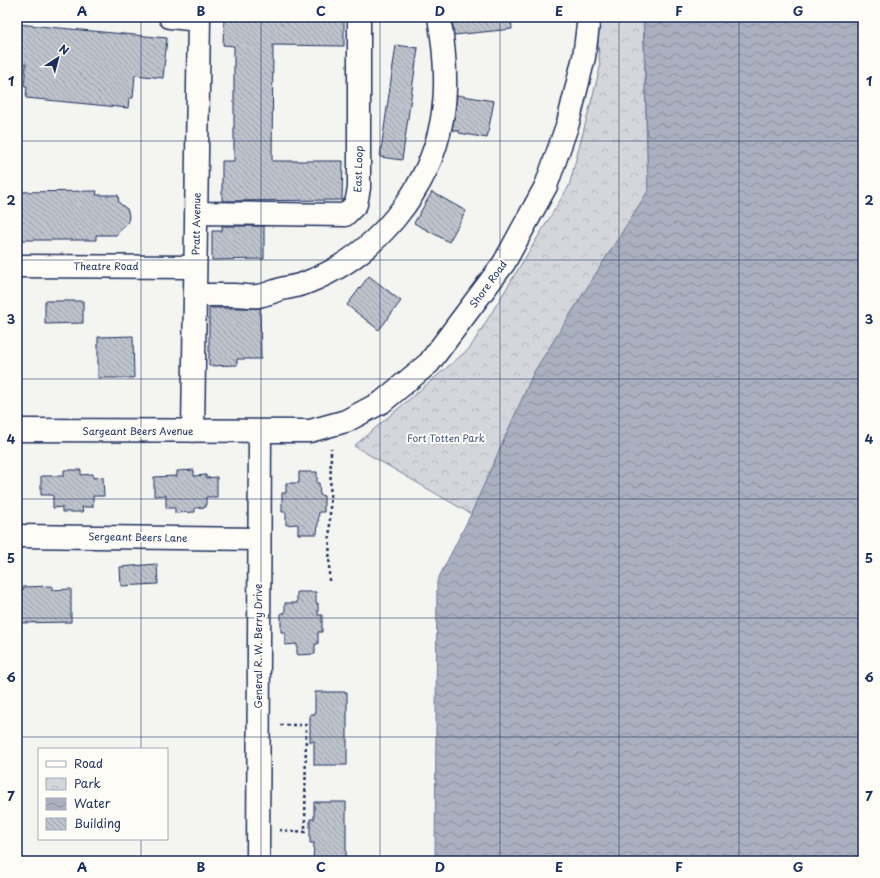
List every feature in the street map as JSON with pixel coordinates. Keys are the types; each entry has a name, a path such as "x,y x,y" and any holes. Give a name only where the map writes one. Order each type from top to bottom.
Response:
{"street":[{"path":"170,17 199,18"},
{"name":"East Loop","path":"196,213 346,215 356,204 359,188 359,17"},
{"path":"194,295 258,296 307,283 337,268 363,250 396,218 418,186 435,147 442,119 446,79 444,43 439,17"},
{"name":"Shore Road","path":"260,431 310,431 346,421 382,402 429,363 504,263 546,186 568,123 584,57 588,17"},
{"name":"Pratt Avenue","path":"192,431 199,18"},
{"name":"Theatre Road","path":"17,266 195,267"},
{"name":"Sargeant Beers Avenue","path":"17,430 260,431"},
{"name":"General R. W. Berry Drive","path":"258,861 258,539 260,431"},
{"name":"Sergeant Beers Lane","path":"17,536 258,539"}],"path":[{"path":"329,582 331,441"},
{"path":"274,726 306,725 305,832 274,830"}],"green space":[{"name":"Fort Totten Park","path":"596,17 643,17 648,191 534,372 471,514 354,446 470,348 569,186 600,68"}],"water":[{"path":"644,17 863,17 863,861 435,861 437,581 471,514 534,372 648,191"}],"building":[{"path":"224,17 344,17 344,46 273,45 272,161 343,161 342,200 222,201 222,161 234,161 234,46 223,45"},
{"path":"452,17 511,17 512,29 454,35"},
{"path":"17,24 167,38 163,78 135,75 133,98 129,98 128,108 26,98 27,86 24,86 26,64 17,63"},
{"path":"396,45 418,48 402,160 380,157"},
{"path":"457,95 494,101 487,138 459,133 459,131 452,130"},
{"path":"97,191 96,195 118,195 119,203 127,209 129,216 128,222 116,235 96,235 96,240 17,240 17,192"},
{"path":"432,192 466,211 449,242 414,223"},
{"path":"222,226 264,226 264,259 212,260 212,231 222,231"},
{"path":"369,276 401,301 379,330 347,305"},
{"path":"45,301 83,301 83,323 45,324"},
{"path":"209,308 260,308 261,359 237,359 237,365 209,366"},
{"path":"133,336 134,378 98,378 98,337"},
{"path":"64,470 81,470 81,475 93,474 93,478 103,477 104,496 93,496 93,507 82,507 83,512 62,512 62,507 53,508 53,495 41,495 41,476 64,476"},
{"path":"194,470 194,476 206,475 206,478 217,477 217,497 206,497 206,507 195,508 195,512 175,513 175,508 166,508 166,495 154,496 154,477 177,476 177,471"},
{"path":"299,472 317,472 317,483 319,483 320,495 324,496 324,512 319,512 317,534 298,534 298,524 286,525 286,512 282,512 282,493 286,493 286,483 299,483"},
{"path":"157,564 158,584 121,586 120,567"},
{"path":"52,586 52,590 71,589 71,622 17,623 17,590 23,590 23,587"},
{"path":"297,592 316,592 318,615 322,615 322,632 318,632 318,644 315,644 315,654 297,655 297,644 285,645 285,632 281,632 281,613 285,613 285,603 297,603"},
{"path":"315,692 347,692 347,765 314,765 314,741 310,742 310,714 315,714"},
{"path":"314,802 346,802 346,861 313,861 314,843 310,843 310,819 314,819"}]}
